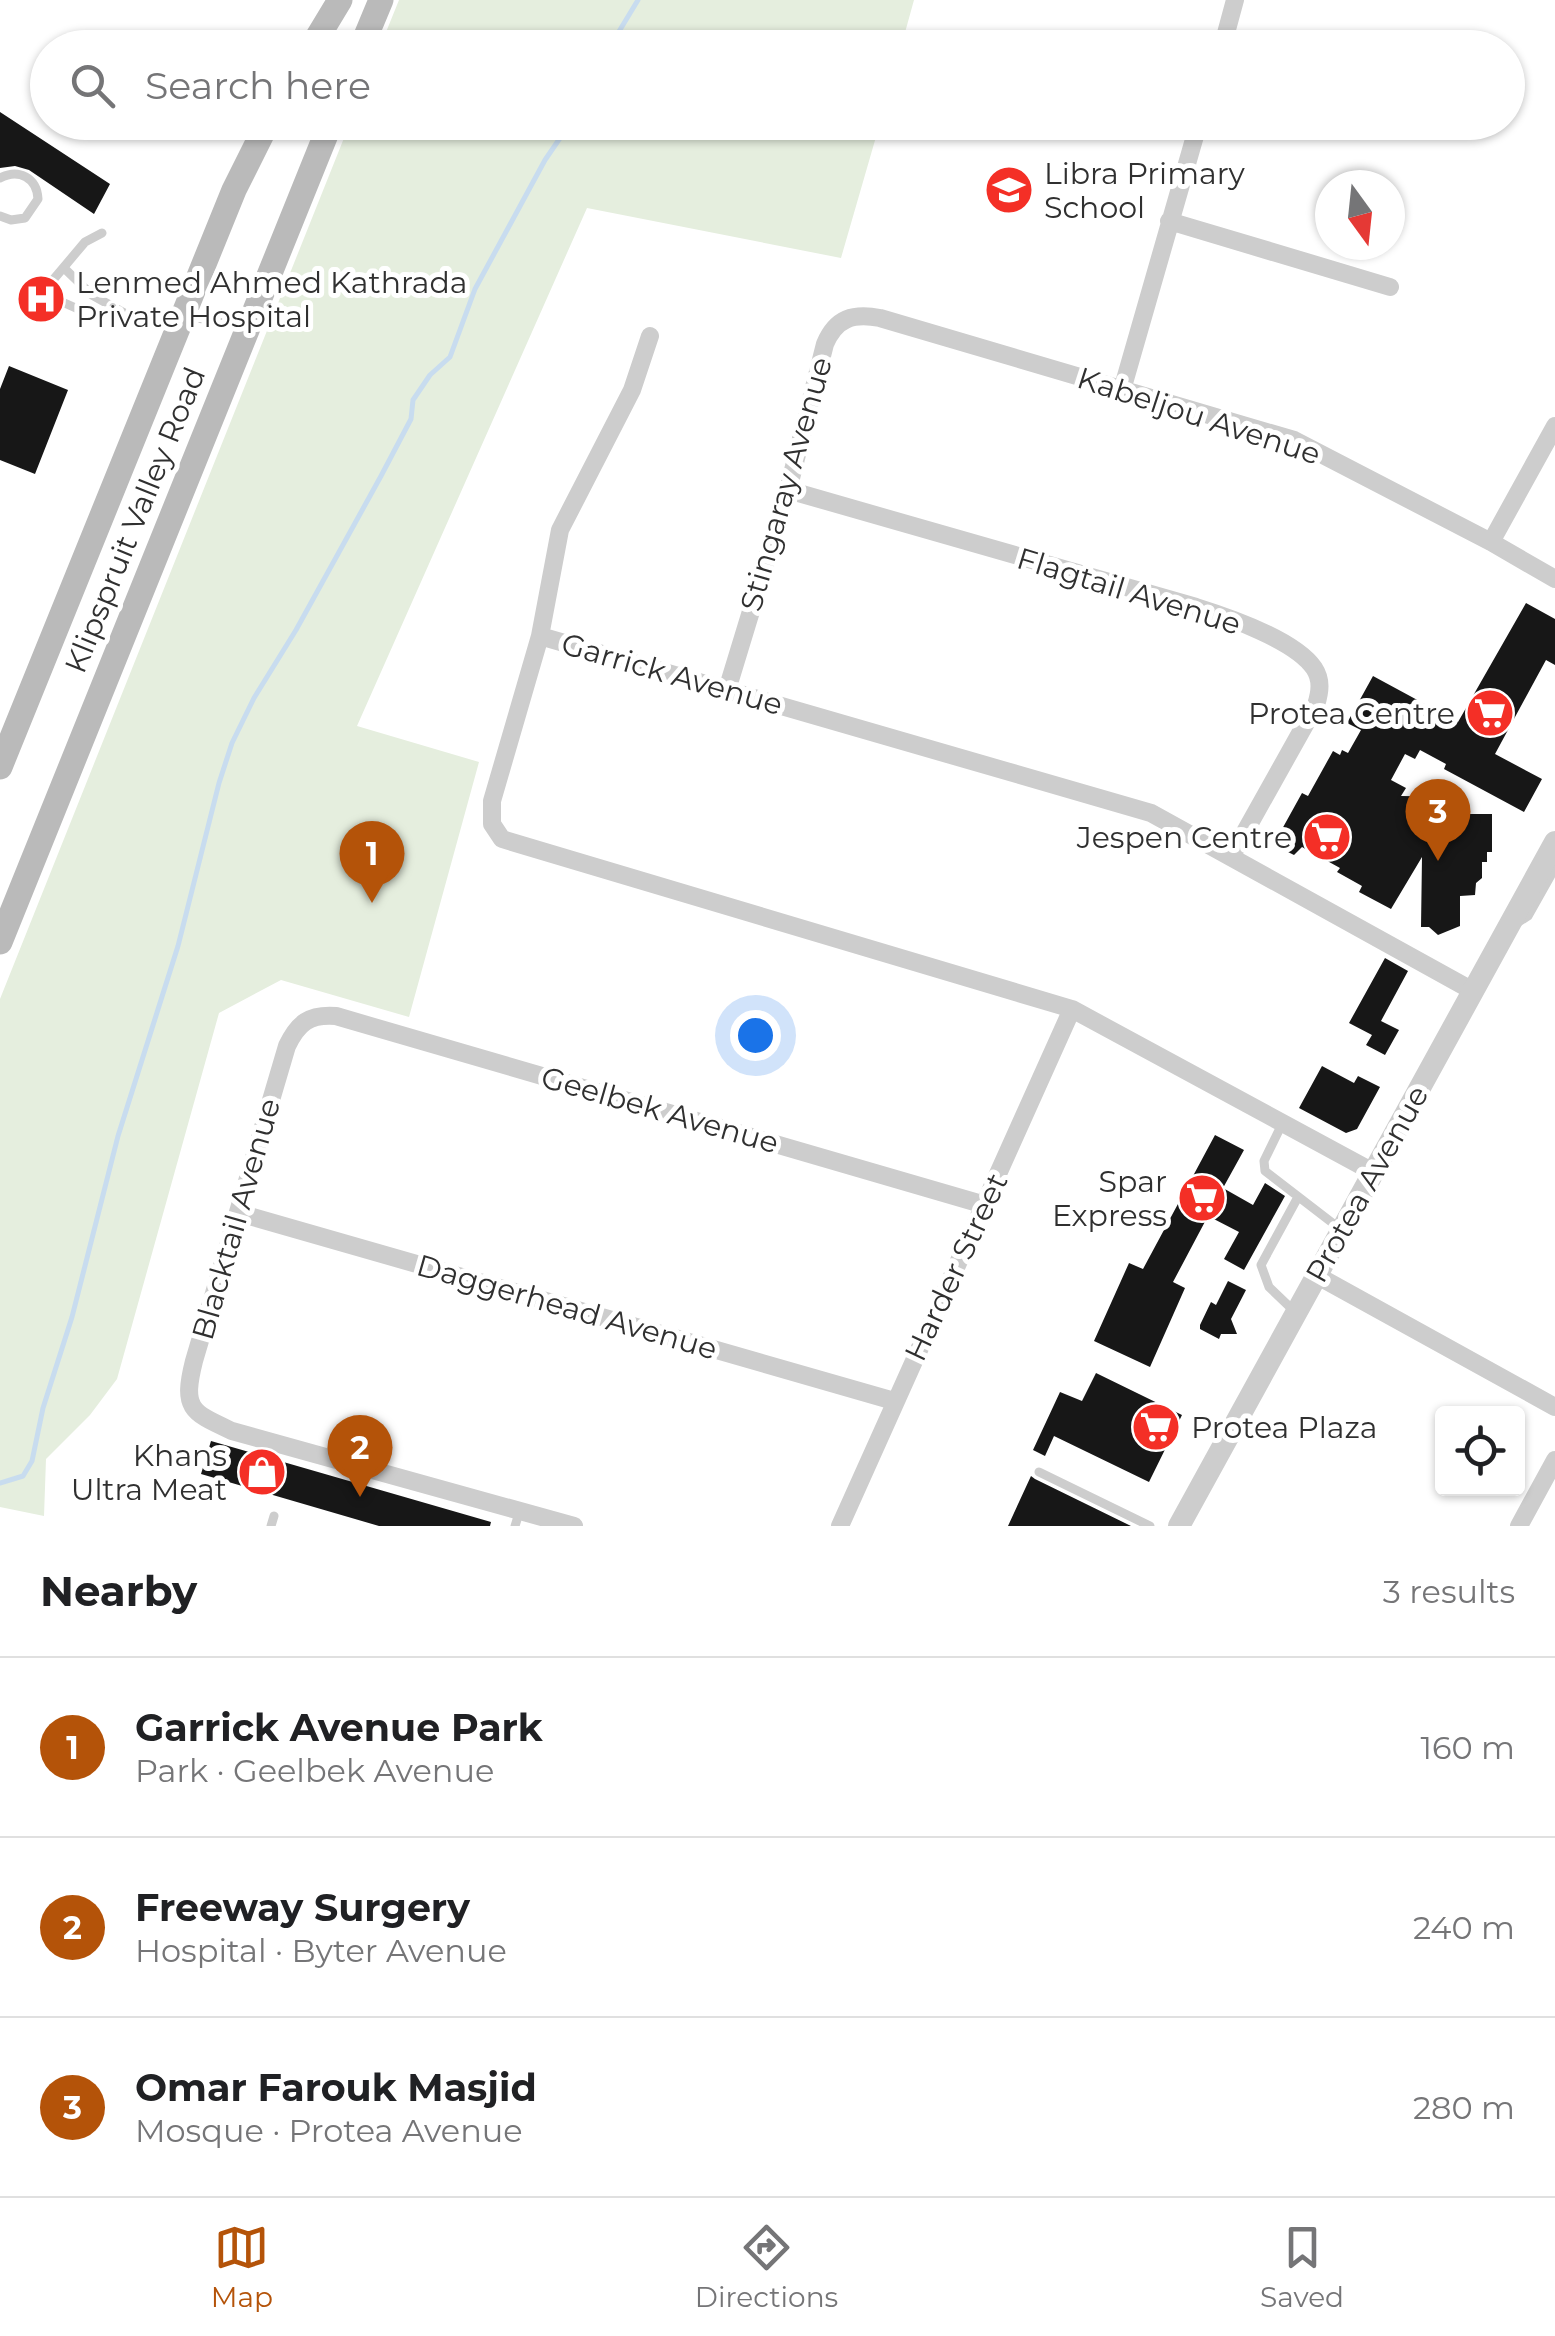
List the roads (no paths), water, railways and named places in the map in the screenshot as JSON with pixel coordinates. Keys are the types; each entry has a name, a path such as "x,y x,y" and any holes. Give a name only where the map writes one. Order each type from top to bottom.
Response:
{"main road":[{"path":"321,30 340,0"},
{"path":"368,30 381,0"},
{"name":"Klipspruit Valley Road","path":"0,768 234,190 259,140"},
{"name":"Klipspruit Valley Road","path":"2,934 324,140"}],"street":[{"path":"1228,30 1235,0"},
{"path":"1122,390 1193,140"},
{"path":"1168,220 1390,286"},
{"name":"Stingaray Avenue","path":"727,690 788,490 803,420 830,331 844,318 880,318"},
{"name":"Kabeljou Avenue","path":"880,318 1294,440 1555,579"},
{"path":"540,636 560,530 632,390 650,336"},
{"path":"1491,542 1555,426"},
{"name":"Flagtail Avenue","path":"788,490 1219,614 1308,660 1320,684 1316,705 1231,856"},
{"name":"Garrick Avenue","path":"1373,1172 1072,1009 502,839 492,824 492,802 540,636 1139,809 1473,991"},
{"name":"Protea Avenue","path":"1179,1526 1555,842"},
{"name":"Harder Street","path":"840,1526 1072,1009"},
{"name":"Geelbek Avenue","path":"336,1016 985,1205"},
{"name":"Blacktail Avenue","path":"336,1016 308,1018 287,1046 188,1394 189,1403 201,1416 232,1431 517,1518 574,1526"},
{"name":"Daggerhead Avenue","path":"239,1213 894,1401"},
{"path":"1316,1276 1555,1406"},
{"path":"1519,1526 1555,1460"}],"lane":[{"path":"0,178 20,174 32,180 38,192 32,213 18,220 1,221"},
{"path":"102,233 84,242 42,292 78,309 135,320 185,316 248,327"},
{"path":"64,268 92,295 135,320"},
{"path":"1507,930 1528,916 1555,868"},
{"path":"1282,1123 1264,1162 1266,1171 1341,1229"},
{"path":"1296,1312 1269,1287 1261,1265 1298,1197"},
{"path":"1040,1472 1150,1526"}],"waterway":[{"path":"620,30 638,0"},
{"path":"0,1483 23,1476 32,1461 118,1136 178,946 232,743 381,476 411,419 413,400 430,375 450,357 475,289 559,140"}],"place":[{"name":"Libra Primary School","path":"1009,190"},
{"name":"Lenmed Ahmed Kathrada Private Hospital","path":"41,299"},
{"name":"Protea Centre","path":"1490,713"},
{"name":"Jespen Centre","path":"1327,837"},
{"name":"Omar Farouk Masjid","path":"1438,861"},
{"name":"Garrick Avenue Park","path":"372,903"},
{"name":"Spar Express","path":"1202,1198"},
{"name":"Protea Plaza","path":"1156,1427"},
{"name":"Khans Ultra Meat","path":"262,1472"},
{"name":"Freeway Surgery","path":"360,1497"}]}
